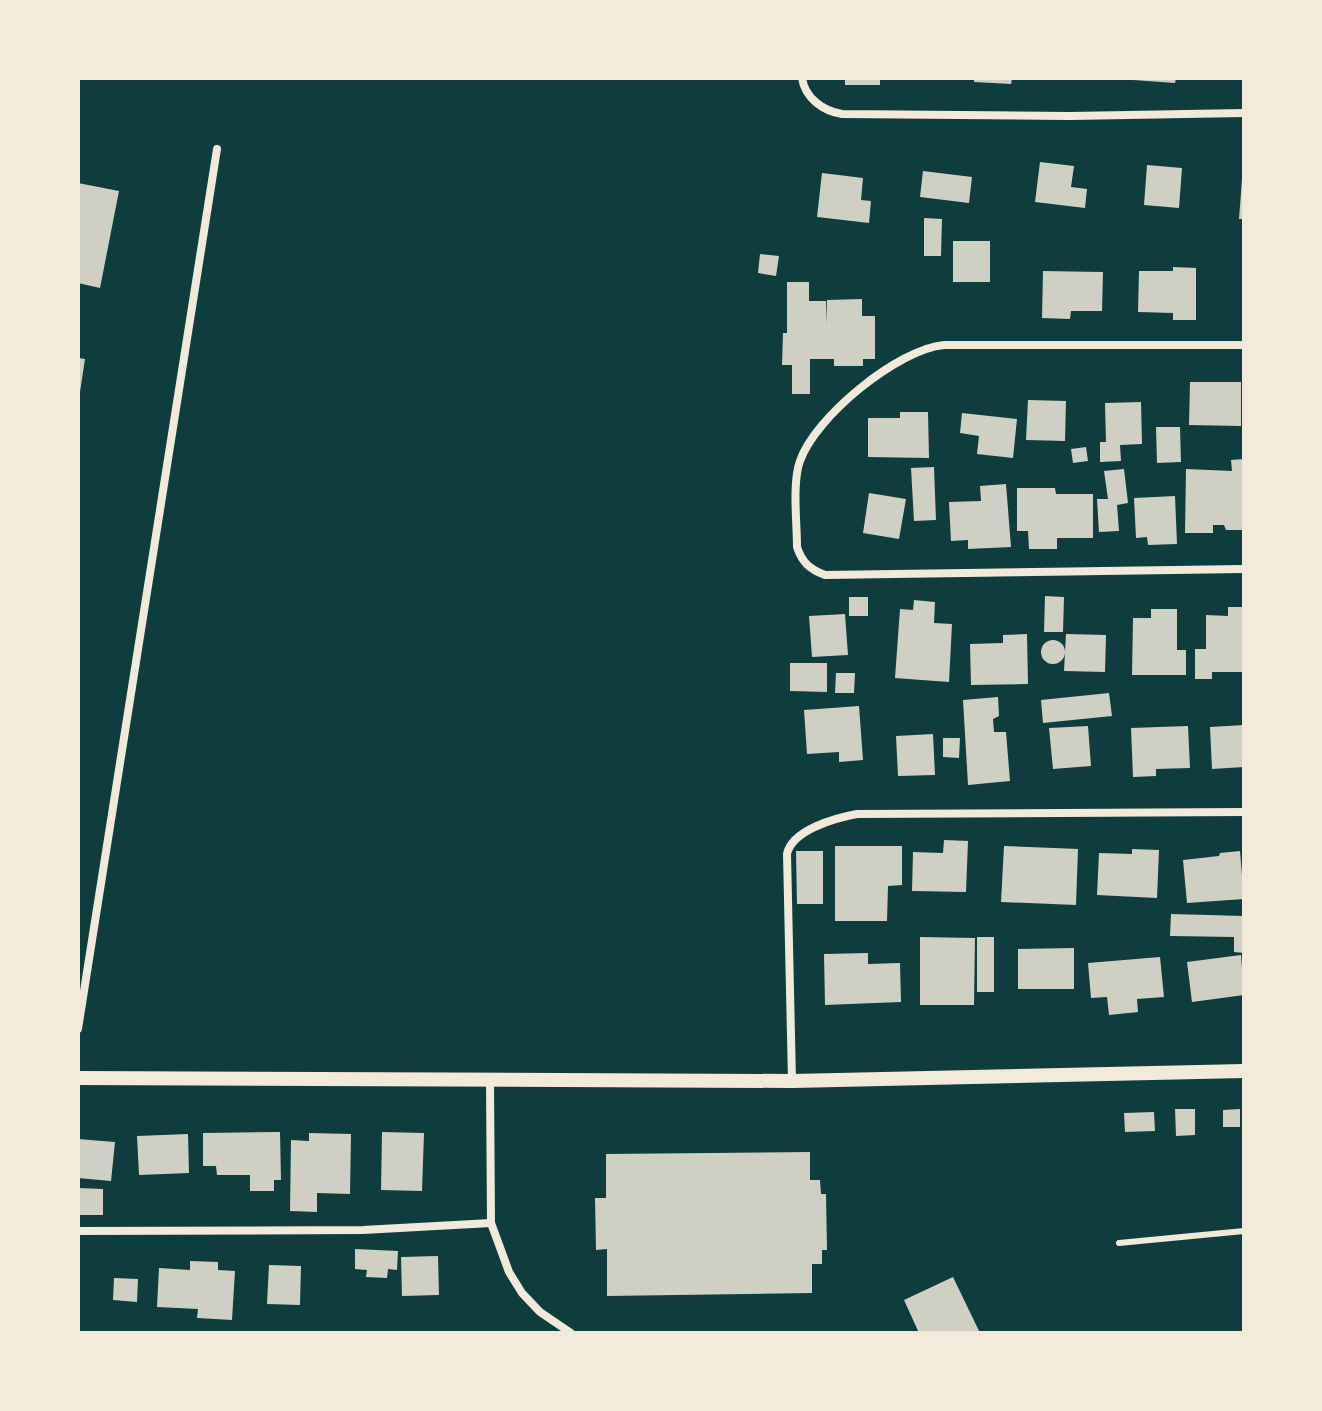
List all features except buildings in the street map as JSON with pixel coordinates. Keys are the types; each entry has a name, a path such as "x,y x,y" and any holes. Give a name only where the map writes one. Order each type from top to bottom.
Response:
{"street":[{"path":"802,78 805,90 818,105 842,114 1070,116 1244,113"},
{"path":"78,1029 217,149"},
{"path":"1244,345 944,345 917,352 863,385 843,403 804,452 797,472 797,547 808,566 825,575 1244,569"},
{"path":"792,1081 787,854 790,843 802,833 857,814 1244,812"},
{"path":"78,1078 792,1081 1244,1071"},
{"path":"490,1080 491,1223 509,1272 522,1293 540,1312 571,1333"},
{"path":"78,1231 363,1230 491,1223"}],"lane":[{"path":"1119,1243 1244,1231"}]}
